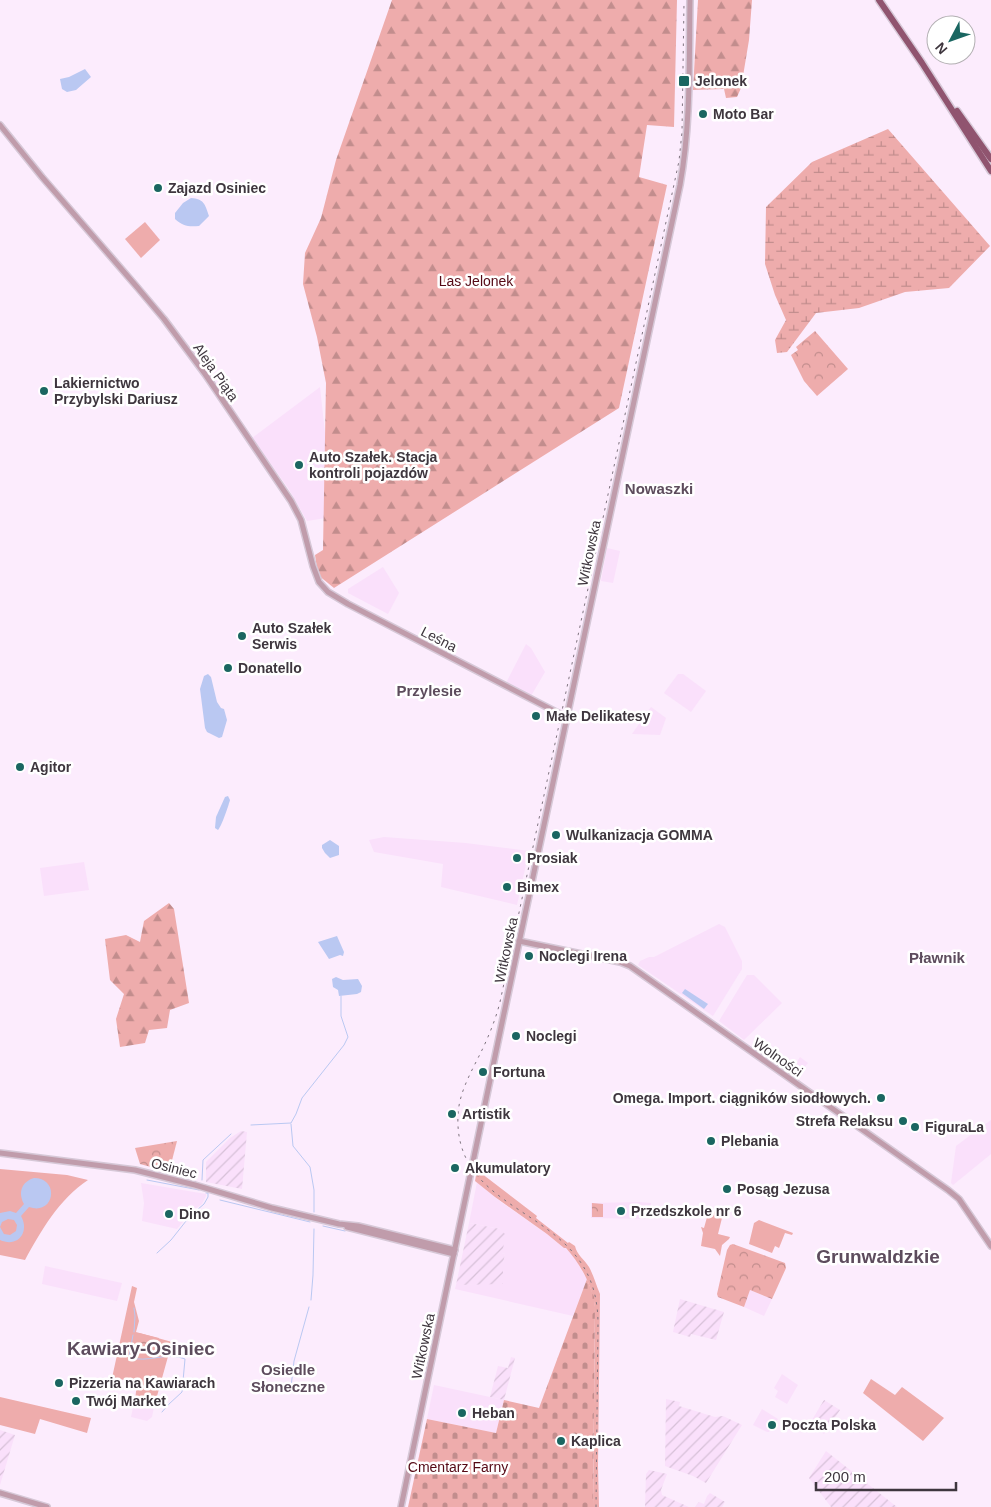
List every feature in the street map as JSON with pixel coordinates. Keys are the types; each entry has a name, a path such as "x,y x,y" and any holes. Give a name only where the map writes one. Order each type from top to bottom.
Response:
{"main road":[{"path":"879,0 991,170"},
{"path":"942,93 965,121 991,159"}],"street":[{"name":"Witkowska","path":"401,1507 519,941 680,186 688,121 690,0"},
{"name":"Aleja Piąta","path":"0,125 149,300 205,374 291,502 301,520 313,566"},
{"name":"Leśna","path":"313,566 319,582 333,595 564,716 566,720"},
{"name":"Wolności","path":"519,941 620,962 630,966 948,1190 959,1199 991,1246"},
{"name":"Osiniec","path":"0,1153 135,1170 272,1208 339,1224 358,1226 454,1252"},
{"path":"0,1493 47,1507"}],"shaded area":[{"name":"Auto Szałek. Stacja kontroli pojazdów","path":"320,387 326,442 326,518 307,521 288,488 252,438"},
{"path":"607,548 620,551 613,583 601,581"},
{"path":"383,567 399,593 388,614 348,593 348,589"},
{"path":"526,644 531,648 545,672 531,696 506,683"},
{"path":"678,674 683,674 706,691 691,712 664,693"},
{"path":"651,707 666,718 660,735 632,734"},
{"path":"384,837 466,843 529,851 517,905 441,887 443,864 374,852 369,840"},
{"path":"84,862 89,890 44,896 40,868"},
{"path":"719,924 725,927 742,961 742,969 713,1016 638,965 640,961 654,957"},
{"path":"747,975 754,975 782,1003 744,1040 719,1021"},
{"path":"800,1057 808,1063 799,1074 792,1070"},
{"path":"991,1120 991,1154 953,1185 951,1183 956,1146"},
{"path":"241,1131 247,1132 242,1189 206,1182 206,1162 230,1138"},
{"path":"477,1182 573,1255 587,1279 573,1316 455,1289 456,1285 503,1283 505,1254 502,1253 500,1229 469,1223"},
{"path":"141,1183 206,1194 206,1196 202,1204 190,1213 177,1229 142,1221 144,1203"},
{"name":"Przedszkole nr 6","path":"591,1203 651,1203 649,1219 591,1218"},
{"path":"469,1223 500,1229 506,1235 502,1253 505,1254 503,1284 456,1285"},
{"path":"45,1266 122,1283 117,1301 42,1284"},
{"path":"750,1290 772,1299 764,1316 744,1307"},
{"path":"680,1299 724,1312 716,1340 691,1334 690,1337 673,1332"},
{"path":"511,1357 515,1358 504,1400 490,1397 498,1366 508,1368"},
{"path":"782,1374 798,1385 787,1404 775,1397 778,1391 774,1388"},
{"path":"434,1385 504,1400 496,1433 427,1419"},
{"path":"666,1399 680,1402 679,1406 715,1417 723,1416 742,1425 706,1483 665,1466"},
{"path":"824,1400 840,1410 824,1434 809,1425"},
{"path":"134,1403 154,1407 152,1417 147,1421 131,1417"},
{"path":"762,1409 778,1419 769,1432 753,1425"},
{"path":"0,1430 15,1435 0,1485"},
{"path":"826,1451 897,1507 831,1507 809,1478"},
{"path":"649,1470 667,1474 661,1490 662,1495 689,1507 645,1507 646,1474"},
{"path":"710,1493 725,1502 722,1507 695,1507 699,1502 704,1504"}],"green space":[{"name":"Las Jelonek","path":"392,0 677,0 674,127 647,125 639,177 667,185 619,408 334,588 318,575 315,555 323,550 326,383 317,337 303,284 305,253 321,218 336,160"},
{"path":"698,0 752,0 749,40 741,88 737,97 726,98 724,89 693,90"},
{"path":"888,129 990,246 949,288 905,292 859,308 816,313 787,352 777,353 775,340 786,320 775,295 765,264 766,207 812,162"},
{"path":"145,222 160,240 141,258 125,239"},
{"path":"815,331 848,369 817,396 804,381 791,355 798,350 796,347"},
{"path":"169,903 174,909 189,1003 170,1010 167,1028 149,1030 145,1043 120,1047 116,1019 124,994 110,980 105,939 126,935 140,942 144,921"},
{"path":"177,1141 169,1172 140,1164 135,1148"},
{"path":"0,1169 67,1175 88,1180 68,1196 52,1216 25,1260 0,1255"},
{"path":"477,1170 537,1216 536,1218 568,1243 575,1246 589,1267 600,1294 599,1507 593,1507 595,1307 591,1291 581,1268 566,1248 475,1181"},
{"path":"592,1203 603,1204 603,1217 592,1217"},
{"path":"709,1210 723,1214 718,1234 730,1237 722,1245 720,1256 715,1249 701,1246 703,1233 701,1227 704,1228"},
{"path":"759,1220 793,1233 792,1235 785,1233 779,1248 775,1246 772,1253 749,1244 754,1223"},
{"path":"733,1244 785,1263 786,1268 772,1299 750,1290 744,1307 718,1297 717,1294 727,1250"},
{"name":"Cmentarz Farny","path":"587,1279 594,1297 595,1307 593,1507 408,1507 427,1419 496,1433 504,1400 539,1408"},
{"path":"132,1286 137,1288 134,1302 139,1321 136,1332 172,1342 172,1345 188,1349 187,1352 169,1353 154,1407 135,1401 137,1382 112,1378"},
{"path":"139,1333 159,1338 155,1354 134,1354"},
{"path":"871,1379 895,1395 902,1387 944,1418 923,1441 863,1393"},
{"path":"0,1397 91,1418 87,1433 40,1419 35,1434 0,1425"}],"water":[{"path":"85,69 91,77 76,90 67,92 62,89 60,79"},
{"path":"191,198 203,203 209,216 199,226 186,226 175,219 175,213 183,203"},
{"path":"208,674 211,677 217,702 224,709 227,720 222,737 219,738 207,732 205,728 200,689 204,676"},
{"path":"228,796 230,800 218,830 215,828 216,817 225,797"},
{"path":"330,840 339,846 339,855 330,858 325,853 322,845"},
{"path":"337,936 344,952 343,956 340,955 329,959 318,942"},
{"path":"336,977 343,980 358,979 362,986 361,992 339,996 338,990 333,987 332,979"},
{"path":"685,989 708,1004 704,1009 682,993"},
{"path":"34,1178 48,1184 51,1190 49,1202 38,1208 29,1207 21,1216 24,1228 21,1237 12,1242 0,1240 0,1227 0,1213 10,1211 16,1213 24,1204 21,1196 22,1188","holes":["8,1219 14,1220 17,1225 16,1231 10,1235 4,1234 0,1227 2,1222"]}],"waterway":[{"path":"251,1125 291,1123 302,1098 344,1045 348,1037 341,1016 341,996"},
{"path":"291,1124 293,1146 310,1167 314,1190 314,1212"},
{"path":"202,1180 203,1160 231,1134"},
{"path":"147,1180 199,1190"},
{"path":"157,1253 171,1240 190,1216 204,1204 208,1197 208,1193 206,1193"},
{"path":"220,1200 310,1222"},
{"path":"323,1226 345,1231"},
{"path":"311,1300 314,1229"},
{"path":"291,1387 294,1361 309,1307"},
{"path":"134,1308 134,1332"},
{"path":"133,1335 129,1357 143,1359 171,1356 185,1359 182,1392 162,1412"}],"railway":[{"path":"596,1507 598,1324 596,1299 591,1283 584,1267 562,1242 484,1183 470,1165 460,1143 458,1115 461,1097 495,1020 500,1002 679,161 682,132 684,3"}],"place":[{"name":"Jelonek","path":"684,81"},
{"name":"Moto Bar","path":"703,114"},
{"name":"Zajazd Osiniec","path":"158,188"},
{"name":"Lakiernictwo Przybylski Dariusz","path":"44,391"},
{"name":"Auto Szałek. Stacja kontroli pojazdów","path":"299,465"},
{"name":"Auto Szałek Serwis","path":"242,636"},
{"name":"Donatello","path":"228,668"},
{"name":"Małe Delikatesy","path":"536,716"},
{"name":"Agitor","path":"20,767"},
{"name":"Wulkanizacja GOMMA","path":"556,835"},
{"name":"Prosiak","path":"517,858"},
{"name":"Bimex","path":"507,887"},
{"name":"Noclegi Irena","path":"529,956"},
{"name":"Noclegi","path":"516,1036"},
{"name":"Fortuna","path":"483,1072"},
{"name":"Omega. Import. ciągników siodłowych.","path":"881,1098"},
{"name":"Artistik","path":"452,1114"},
{"name":"Strefa Relaksu","path":"903,1121"},
{"name":"FiguraLa","path":"915,1127"},
{"name":"Plebania","path":"711,1141"},
{"name":"Akumulatory","path":"455,1168"},
{"name":"Posąg Jezusa","path":"727,1189"},
{"name":"Przedszkole nr 6","path":"621,1211"},
{"name":"Dino","path":"169,1214"},
{"name":"Pizzeria na Kawiarach","path":"59,1383"},
{"name":"Twój Market","path":"76,1401"},
{"name":"Heban","path":"462,1413"},
{"name":"Poczta Polska","path":"772,1425"},
{"name":"Kaplica","path":"561,1441"}],"district":[{"name":"Nowaszki","path":"659,489"},
{"name":"Przylesie","path":"429,691"},
{"name":"Pławnik","path":"937,958"},
{"name":"Grunwaldzkie","path":"878,1256"},
{"name":"Kawiary-Osiniec","path":"141,1348"},
{"name":"Osiedle Słoneczne","path":"288,1378"}]}
